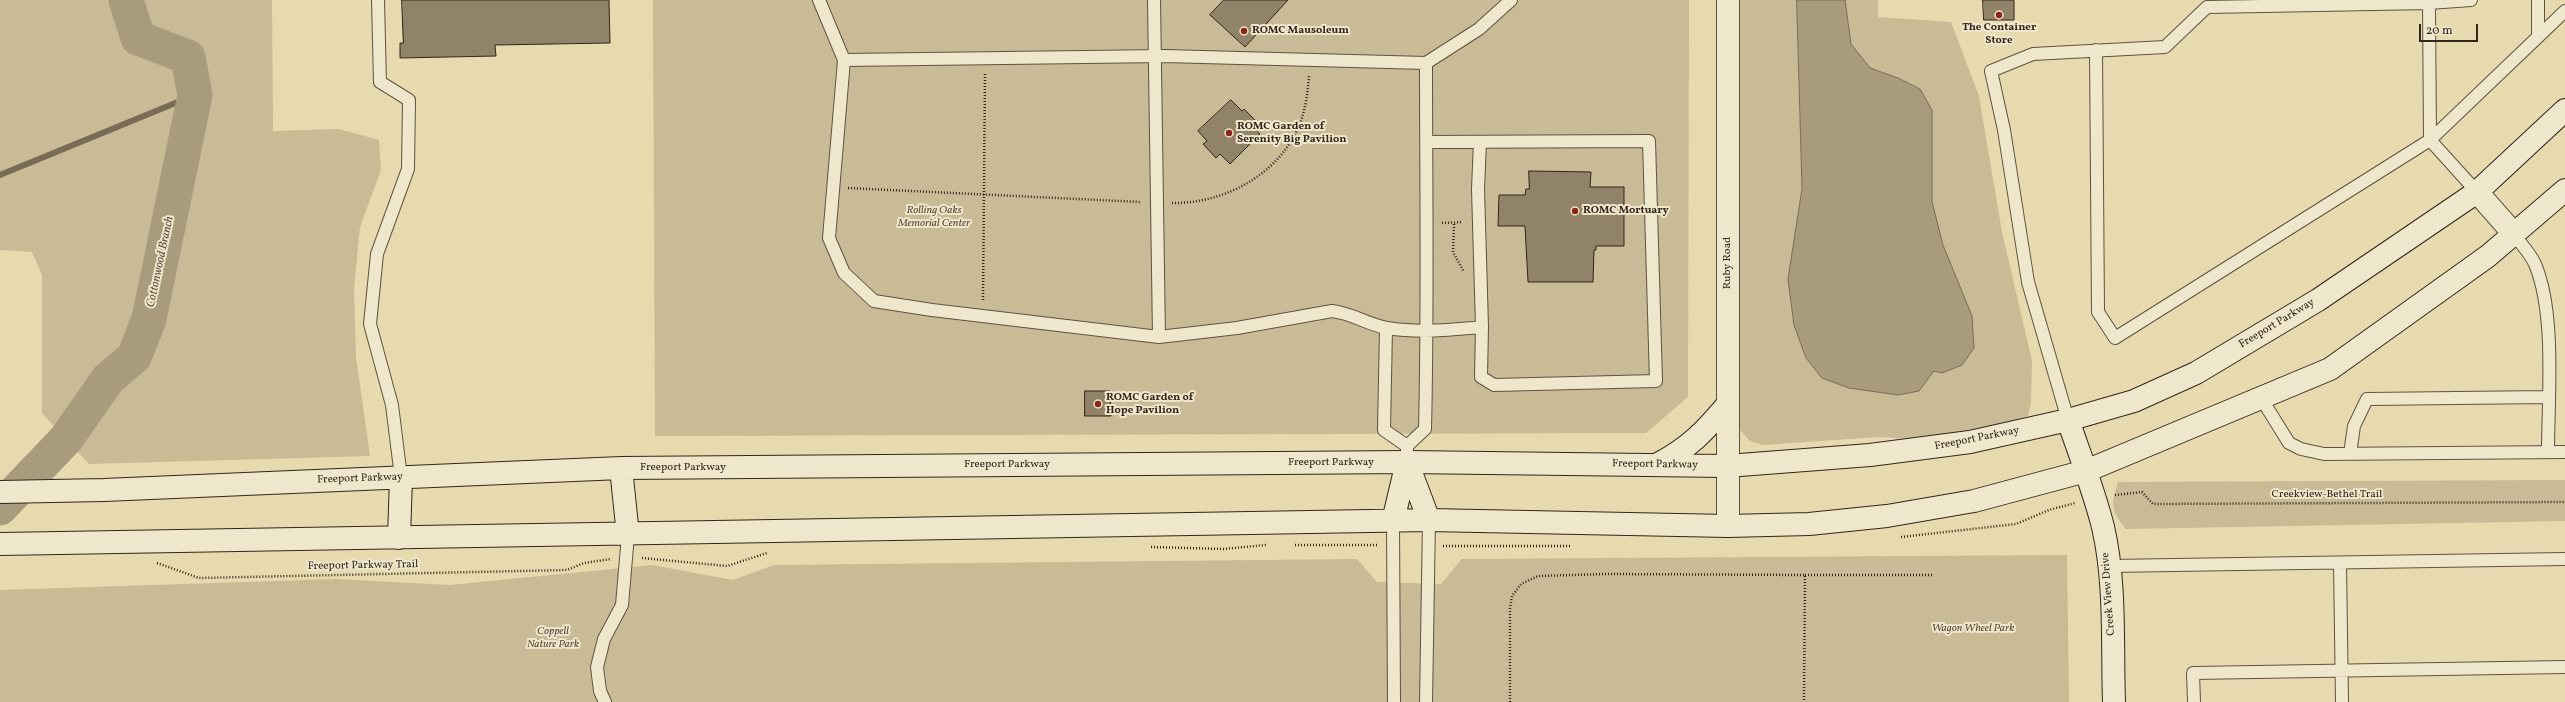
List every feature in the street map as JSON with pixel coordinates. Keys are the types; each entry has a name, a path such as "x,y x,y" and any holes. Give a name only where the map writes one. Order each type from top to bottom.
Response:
{"main road":[{"name":"Ruby Road","path":"1728,0 1728,526"},
{"name":"Freeport Parkway","path":"0,492 104,490 621,468 1407,454 1655,465 1727,466 1870,455 1970,442 2068,420 2134,400 2196,373 2318,300 2477,192 2565,110"},
{"path":"0,544 628,535 1429,520 1728,526 1809,524 1887,516 1974,501 2086,471 2330,369 2488,256 2565,190"},
{"path":"2477,192 2514,234"},
{"path":"1655,465 1687,448 1703,434 1727,405"},
{"name":"Creek View Drive","path":"2068,420 2095,498 2103,528 2110,566 2114,702"},
{"path":"1407,454 1429,520"},
{"path":"1394,521 1407,454"},
{"path":"621,468 628,535"},
{"path":"399,538 401,477"}],"lane":[{"path":"378,0 380,82 408,100 408,169 377,254 370,324 392,405 401,477"},
{"path":"819,0 844,60 829,238 844,273 874,301 983,316 1159,337 1237,328 1332,311 1350,314 1386,328 1426,331 1482,327"},
{"path":"1154,0 1159,337"},
{"path":"844,60 1155,56 1426,63 1479,29 1511,0"},
{"path":"2068,420 2028,282 2004,130 1991,71 2033,54 2165,47 2207,7 2429,3 2471,0"},
{"path":"2538,0 2538,35"},
{"path":"2429,3 2430,140 2477,192"},
{"path":"2096,50 2098,312 2115,338 2430,140 2538,35 2565,11"},
{"path":"1386,328 1384,430 1407,454 1425,429 1426,63"},
{"path":"1426,142 1649,141 1656,381 1494,385 1481,377 1482,327 1479,219 1480,142"},
{"path":"2514,234 2534,263 2543,293 2547,326 2548,452"},
{"path":"2350,454 2354,426 2367,399 2548,397"},
{"path":"2261,398 2289,443 2301,449 2324,454 2565,452"},
{"path":"1426,702 1429,520"},
{"path":"1394,521 1394,702"},
{"path":"605,702 600,691 597,667 604,638 622,605 628,535"},
{"path":"2110,566 2565,559"},
{"path":"2340,563 2342,702"},
{"path":"2194,702 2193,673 2565,667"}],"path":[{"path":"983,316 985,58"},
{"path":"834,188 1157,203 1182,203 1215,199 1244,186 1268,169 1290,141 1302,119 1307,96 1311,60"},
{"path":"1426,222 1454,224 1479,219"},
{"path":"1454,224 1453,252 1466,277"},
{"name":"Creekview-Bethel Trail","path":"2095,498 2142,492 2153,504 2565,502"},
{"name":"Freeport Parkway Trail","path":"155,563 199,578 207,578 567,570 584,563 627,556"},
{"path":"1510,702 1510,608 1512,596 1521,584 1538,576 1607,574 1932,575"},
{"path":"1804,702 1805,575"}],"green space":[{"path":"0,0 272,0 273,131 339,129 379,140 381,170 360,227 354,289 356,357 370,456 89,464 42,413 42,275 32,252 0,250"},
{"name":"Rolling Oaks Memorial Center","path":"653,0 1689,0 1688,397 1646,433 655,436"},
{"path":"1740,0 1878,0 1878,17 1951,22 1979,96 2002,232 2032,361 2031,402 2028,416 1997,426 1915,439 1878,437 1763,445 1750,441 1738,428 1736,368"},
{"path":"2565,480 2565,521 2126,529 2113,507 2118,482"},
{"name":"Wagon Wheel Park","path":"2067,555 2069,702 0,702 0,590 336,579 450,585 652,565 733,580 774,565 1357,559 1377,582 1441,584 1462,559"}],"shaded area":[{"path":"1797,0 1845,0 1851,44 1870,68 1898,78 1920,89 1932,110 1932,202 1943,245 1972,316 1974,348 1962,365 1942,373 1934,371 1919,391 1898,395 1849,388 1822,378 1806,358 1794,325 1788,279 1802,189"}],"building":[{"path":"402,0 609,0 610,43 495,45 496,56 400,58 400,43 403,43"},
{"name":"ROMC Mausoleum","path":"1224,0 1288,0 1245,47 1210,15"},
{"path":"1983,0 2014,0 2014,20 1984,20"},
{"name":"ROMC Garden of Serenity Big Pavilion","path":"1231,100 1242,111 1244,109 1256,121 1252,125 1260,134 1230,164 1220,154 1216,158 1203,144 1207,141 1198,131"},
{"name":"ROMC Mortuary","path":"1529,171 1591,172 1590,187 1624,187 1624,246 1596,246 1596,250 1594,250 1593,282 1528,282 1525,226 1498,226 1499,195 1525,195 1526,189 1529,189"},
{"name":"ROMC Garden of Hope Pavilion","path":"1085,391 1110,391 1111,416 1085,416"}],"waterway":[{"name":"Cottonwood Branch","path":"0,508 66,439 108,379 134,357 149,319 195,95 188,57 138,38 126,0"},
{"path":"0,175 195,95"}],"place":[{"name":"The Container Store","path":"1999,15"},
{"name":"ROMC Mausoleum","path":"1244,31"},
{"name":"ROMC Garden of Serenity Big Pavilion","path":"1229,133"},
{"name":"ROMC Mortuary","path":"1575,211"},
{"name":"ROMC Garden of Hope Pavilion","path":"1098,404"}],"park label":[{"name":"Coppell Nature Park","path":"553,638"}]}
